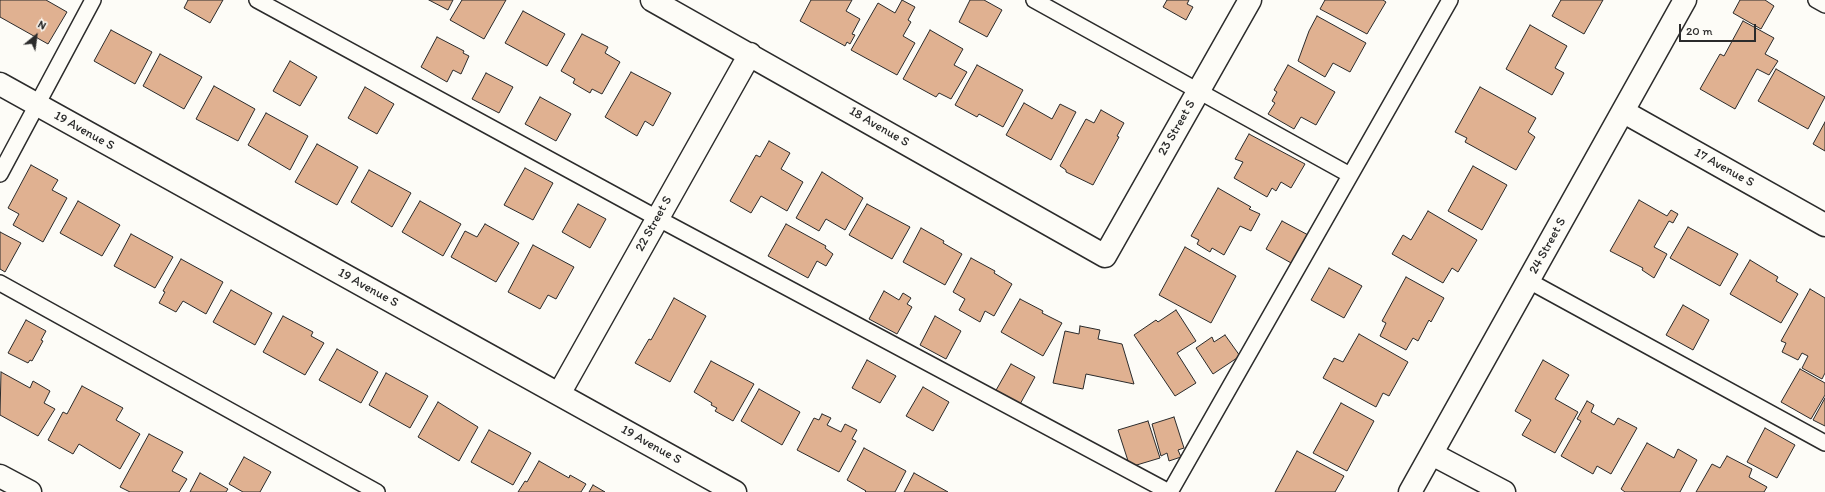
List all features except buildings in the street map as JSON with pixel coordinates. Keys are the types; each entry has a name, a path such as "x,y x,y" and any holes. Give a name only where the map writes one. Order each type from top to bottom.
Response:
{"street":[{"name":"18 Avenue S","path":"652,0 750,54 1105,256"},
{"name":"23 Street S","path":"1105,256 1250,0"},
{"name":"24 Street S","path":"1410,492 1624,112 1685,0"},
{"name":"22 Street S","path":"558,394 750,54"},
{"name":"19 Avenue S","path":"0,84 735,492"},
{"name":"17 Avenue S","path":"1624,112 1825,225"},
{"path":"1432,454 1504,492"},
{"path":"0,476 30,492"}],"lane":[{"path":"0,174 93,0"},
{"path":"257,0 657,218 1170,492 1450,0"},
{"path":"1034,0 1350,175"},
{"path":"1816,0 1825,5"},
{"path":"1529,281 1825,443"},
{"path":"0,283 377,492"}]}
